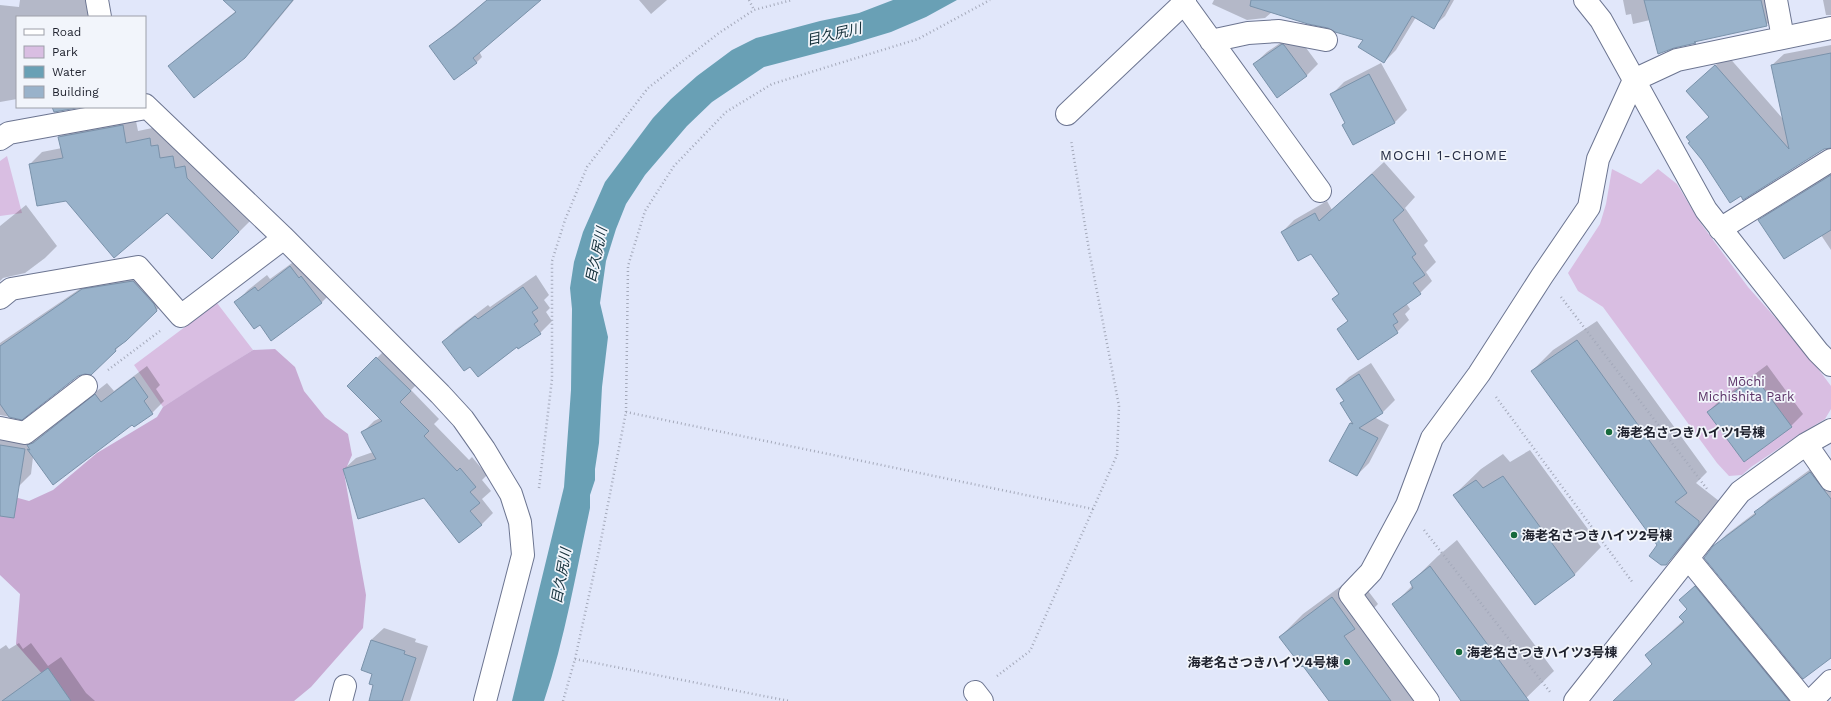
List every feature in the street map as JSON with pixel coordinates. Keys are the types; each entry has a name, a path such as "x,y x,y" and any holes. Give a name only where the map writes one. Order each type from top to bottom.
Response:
{"street":[{"path":"97,0 100,16"},
{"path":"1585,0 1601,20 1706,210 1720,229 1827,353"},
{"path":"1776,0 1784,38"},
{"path":"1067,114 1184,2 1320,191"},
{"path":"1428,701 1350,594 1371,572 1407,505 1432,438 1479,374 1542,276 1589,207 1598,159 1634,80 1677,60 1831,28"},
{"path":"1211,41 1248,33 1279,31 1326,40"},
{"path":"146,106 284,238 464,418 511,494 520,522 523,555 484,701"},
{"path":"3,134 136,108"},
{"path":"1720,229 1831,160"},
{"path":"0,298 11,290 138,267 181,316 284,238"},
{"path":"0,428 25,432 86,386"},
{"path":"1575,701 1740,492 1806,444 1831,430"},
{"path":"1806,444 1831,480"},
{"path":"1688,558 1805,701"},
{"path":"1811,701 1831,681"}],"path":[{"path":"749,0 754,10"},
{"path":"520,522 539,492 552,379 552,261 565,220 587,167 648,88 719,33 754,10 792,0"},
{"path":"563,701 575,659 626,412 628,266 644,211 674,166 726,112 772,84 918,39 990,0"},
{"path":"978,696 1030,651 1117,455 1118,406 1089,250 1067,114"},
{"path":"1542,276 1558,292 1724,512"},
{"path":"86,386 162,330"},
{"path":"1479,374 1650,606"},
{"path":"626,412 1093,509"},
{"path":"1407,505 1417,521 1552,695"},
{"path":"575,659 790,701"}],"green space":[{"path":"7,156 22,213 0,216 0,161"},
{"name":"Mōchi Michishita Park","path":"1612,169 1641,184 1658,169 1677,184 1699,221 1748,287 1804,350 1831,386 1831,409 1825,419 1751,467 1742,475 1729,476 1717,463 1603,307 1578,291 1568,273 1600,224 1606,204"},
{"path":"217,303 253,350 163,407 134,365"}],"shaded area":[{"path":"275,349 295,367 304,391 325,417 348,434 352,455 344,473 366,595 363,628 311,687 294,701 66,701 16,644 20,594 0,575 0,493 29,501 53,490 97,453 157,417 163,407 211,376 253,350"}],"water":[{"name":"目久尻川","path":"893,0 957,0 926,17 891,32 764,67 712,102 687,126 645,175 626,204 606,261 600,303 608,337 602,387 599,443 595,480 590,495 590,508 564,630 544,701 512,701 564,487 571,390 572,309 570,288 574,262 583,232 605,182 653,118 671,99 697,76 732,50 756,38 820,21 859,13"}],"building":[{"path":"223,0 293,0 245,58 194,98 168,66 236,12"},
{"path":"487,0 541,0 473,58 477,63 454,80 429,46 455,27"},
{"path":"1251,0 1450,0 1434,29 1412,16 1384,63 1358,47 1363,40 1335,32 1328,28 1308,24 1250,6"},
{"path":"1644,0 1761,0 1767,26 1694,42 1696,43 1674,48 1658,54"},
{"path":"1282,44 1307,76 1277,98 1253,64"},
{"path":"1831,53 1831,148 1824,149 1743,200 1741,196 1730,203 1702,160 1688,143 1690,142 1686,137 1709,117 1686,91 1715,65 1789,149 1771,65"},
{"path":"1369,74 1395,123 1353,145 1342,125 1345,123 1330,94"},
{"path":"52,108 76,108 54,112"},
{"path":"123,125 126,143 150,138 151,146 158,145 160,158 173,156 175,168 185,166 187,178 239,232 212,259 167,213 114,258 66,201 37,206 29,164 63,158 58,137"},
{"path":"1372,174 1404,210 1393,220 1416,254 1412,257 1425,275 1413,283 1421,294 1393,314 1398,322 1393,325 1398,333 1358,360 1337,329 1348,321 1332,299 1339,294 1311,254 1298,261 1281,232 1315,213 1319,221"},
{"path":"1831,175 1831,230 1784,259 1758,220"},
{"path":"290,266 299,278 301,276 322,303 271,341 260,325 254,329 234,302 255,287 258,291"},
{"path":"133,281 154,304 157,311 126,341 115,349 116,351 91,375 85,374 78,376 22,420 9,417 0,404 0,346 82,289"},
{"path":"523,287 538,308 532,312 538,321 534,324 541,334 518,349 517,347 478,377 470,367 464,371 442,342 475,316 478,319"},
{"name":"海老名さつきハイツ1号棟","path":"1577,340 1687,493 1675,502 1699,521 1699,524 1666,565 1661,565 1649,556 1657,545 1531,371"},
{"path":"376,357 411,391 400,402 429,431 424,436 457,471 460,468 476,487 470,492 480,503 470,511 482,525 459,543 424,498 358,519 343,469 376,459 361,432 382,421 347,386"},
{"path":"1359,374 1383,413 1359,428 1378,438 1357,476 1329,461 1350,423 1353,424 1340,403 1344,401 1336,389"},
{"path":"134,377 148,397 144,401 153,414 134,427 132,425 53,485 27,449 30,450 27,445 33,443 95,394 101,402"},
{"path":"1755,377 1792,427 1744,462 1707,412"},
{"path":"0,445 25,449 14,518 0,516"},
{"path":"1810,472 1831,499 1831,658 1803,679 1704,558 1713,546 1756,514 1754,512"},
{"name":"海老名さつきハイツ2号棟","path":"1503,476 1575,575 1535,605 1453,495 1476,480 1483,488"},
{"name":"海老名さつきハイツ3号棟","path":"1430,566 1529,701 1461,701 1392,604 1413,588 1410,582"},
{"path":"1695,586 1789,701 1613,701 1652,664 1645,655 1684,622 1679,617 1687,609 1679,600"},
{"path":"1332,597 1355,629 1344,636 1391,701 1329,701 1279,637"},
{"path":"371,640 405,651 404,654 416,658 402,701 369,701 373,685 369,684 372,674 361,670"},
{"path":"48,668 71,701 2,701"}],"place":[{"name":"海老名さつきハイツ1号棟","path":"1609,432"},
{"name":"海老名さつきハイツ2号棟","path":"1514,535"},
{"name":"海老名さつきハイツ3号棟","path":"1459,652"},
{"name":"海老名さつきハイツ4号棟","path":"1347,662"}],"district":[{"name":"MOCHI 1-CHOME","path":"1444,155"}]}
